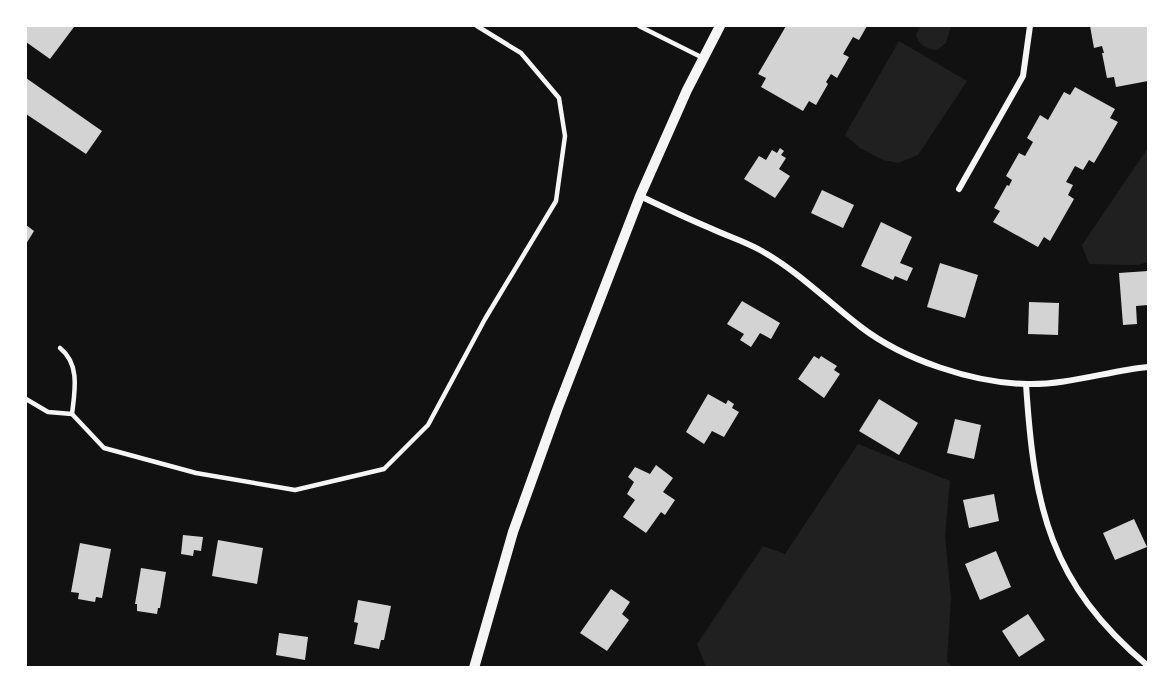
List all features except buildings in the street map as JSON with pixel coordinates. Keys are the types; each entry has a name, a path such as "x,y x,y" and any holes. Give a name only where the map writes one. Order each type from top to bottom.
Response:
{"street":[{"path":"474,668 491,603 532,475 640,196 720,26"},
{"path":"959,189 1023,76 1029,26"},
{"path":"640,196 759,250 801,277 862,328 901,352 942,368 998,381 1026,384 1055,383 1120,370 1149,367"},
{"path":"1026,384 1030,440 1040,501 1049,533 1060,559 1077,590 1101,621 1149,666"}],"lane":[{"path":"26,399 48,412 72,414 104,448 196,472 295,490 384,469 428,425 485,319 556,201 565,136 559,98 521,53 477,26"},
{"path":"639,26 703,58"},
{"path":"60,348 69,355 76,381 72,414"}],"shaded area":[{"path":"920,26 951,26 946,43 937,50 924,46 916,35"},
{"path":"899,41 967,81 918,155 898,163 883,160 860,148 845,135"},
{"path":"1148,148 1148,262 1138,265 1089,264 1082,245"},
{"path":"858,444 950,481 945,536 951,598 947,662 953,667 706,667 697,644 763,546 785,554"}]}
